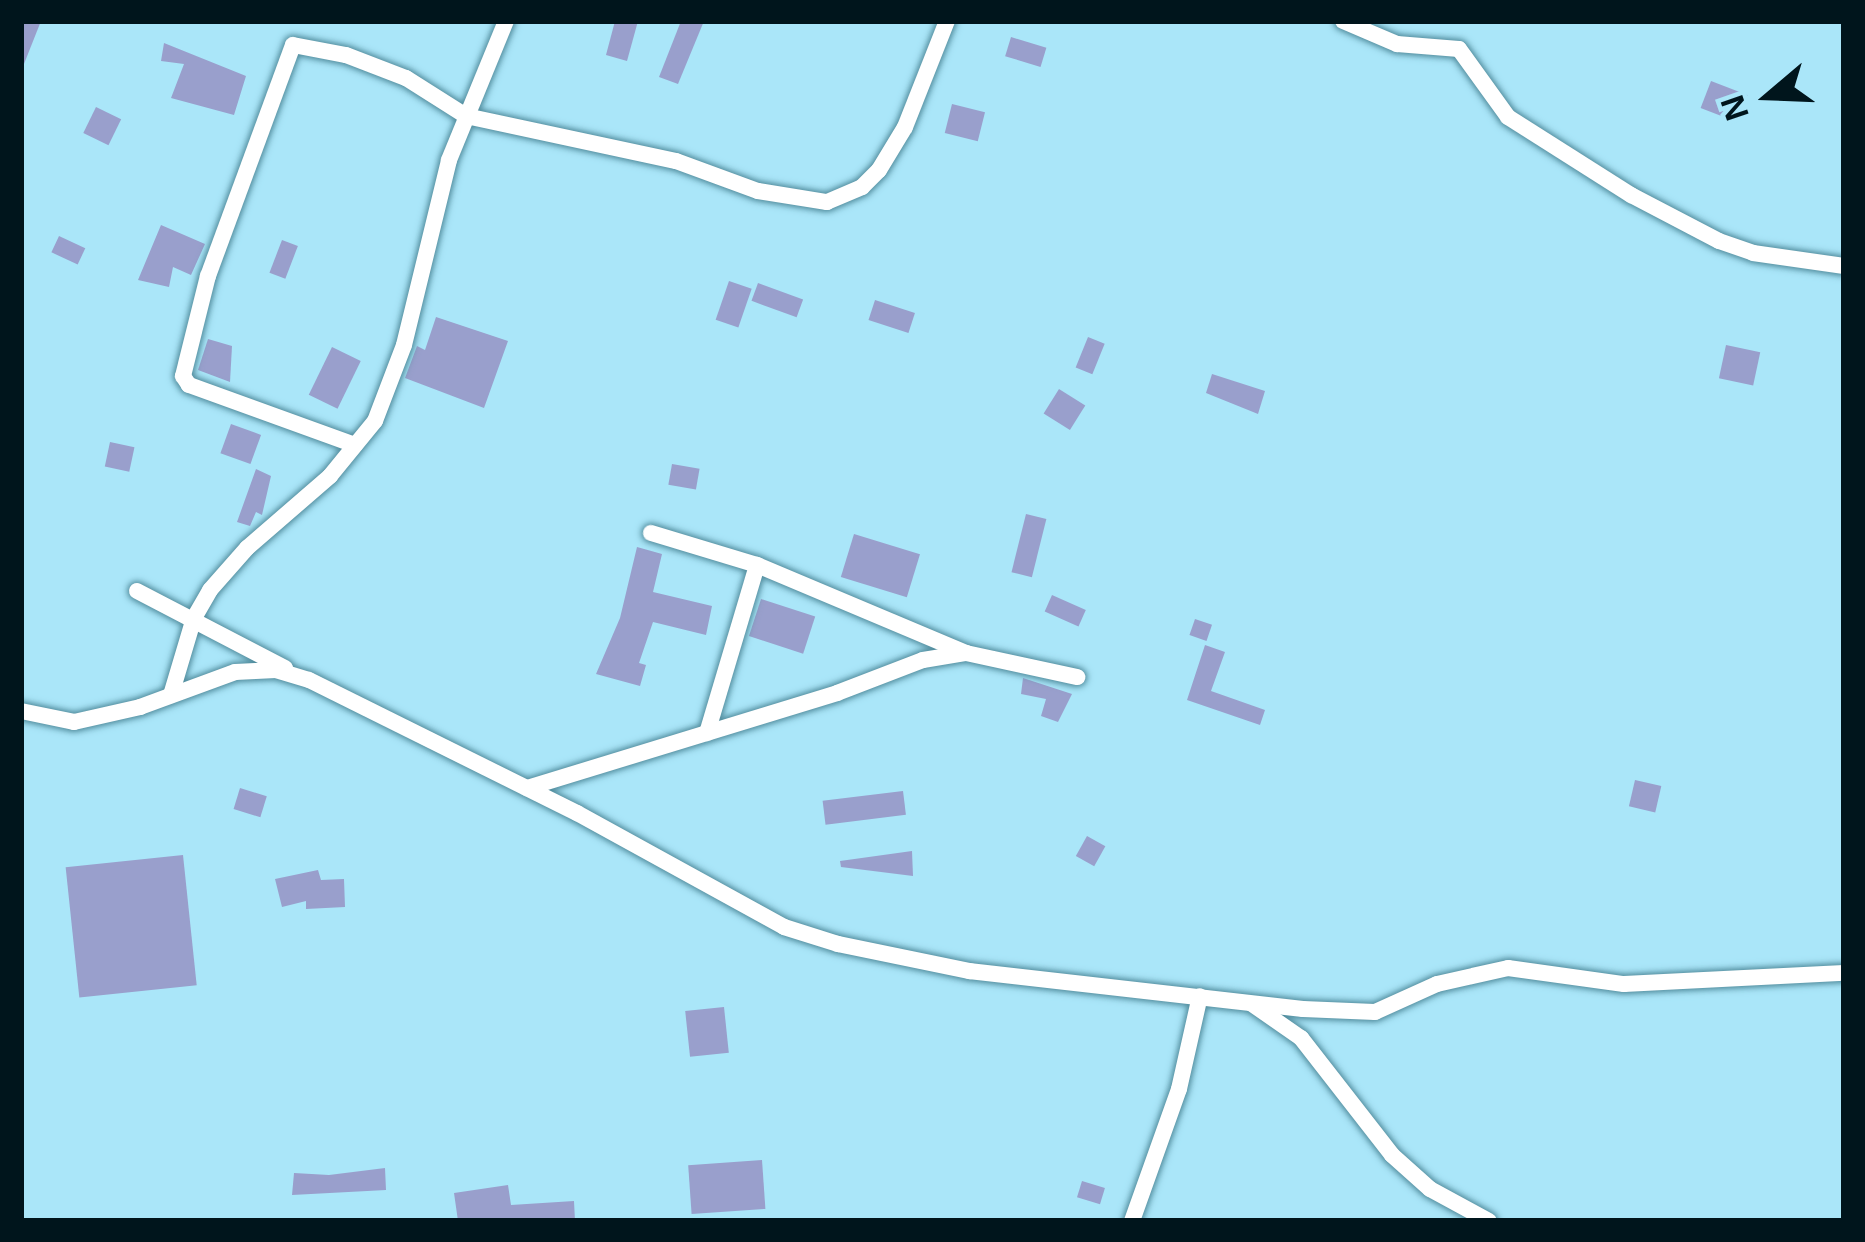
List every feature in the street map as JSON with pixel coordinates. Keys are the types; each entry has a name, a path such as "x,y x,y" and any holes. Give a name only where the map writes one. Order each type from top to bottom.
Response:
{"street":[{"path":"171,694 194,618 227,568 330,476 375,421 391,386 466,116 506,21"},
{"path":"355,445 189,385 183,366 208,276 293,45 346,55 406,78 466,116 676,160 758,190 827,202 862,187 879,170 905,128 947,21"},
{"path":"1343,21 1397,44 1460,49 1508,117 1631,195 1720,241 1753,253 1844,266"},
{"path":"651,532 758,565 966,653 1077,677"},
{"path":"707,733 758,565"},
{"path":"137,590 527,788 784,926 838,944 969,971 1375,1012 1437,984 1508,968 1624,984 1844,973"},
{"path":"527,788 923,660 966,653"},
{"path":"21,711 74,722 235,672 276,670 309,680"},
{"path":"1132,1221 1179,1089 1200,996"},
{"path":"1246,1000 1301,1038 1392,1155 1430,1190 1489,1221"}],"building":[{"path":"21,21 41,21 22,69 21,69"},
{"path":"615,21 638,21 627,61 606,55"},
{"path":"681,21 704,21 678,84 659,77"},
{"path":"1011,37 1046,48 1041,67 1005,56"},
{"path":"164,43 246,76 234,115 171,98 184,64 161,61"},
{"path":"1711,81 1747,95 1737,122 1701,108"},
{"path":"952,104 985,112 978,141 945,133"},
{"path":"96,107 121,119 108,145 83,133"},
{"path":"161,225 205,244 191,275 173,267 169,287 138,280"},
{"path":"59,236 85,248 78,265 51,252"},
{"path":"282,240 298,246 285,279 269,273"},
{"path":"729,281 752,289 738,328 716,320"},
{"path":"758,283 803,299 797,317 752,301"},
{"path":"875,300 915,313 908,333 869,320"},
{"path":"436,317 508,341 484,408 405,378 417,346 425,350"},
{"path":"1088,337 1105,344 1092,374 1076,368"},
{"path":"208,339 232,346 230,382 198,370"},
{"path":"1726,345 1760,352 1753,386 1719,378"},
{"path":"332,347 361,361 338,409 309,395"},
{"path":"1212,374 1265,391 1258,414 1206,393"},
{"path":"1059,389 1085,405 1070,430 1044,414"},
{"path":"231,424 261,435 250,464 220,453"},
{"path":"110,442 134,447 129,472 105,466"},
{"path":"672,464 700,469 696,490 668,485"},
{"path":"256,469 271,476 262,515 256,512 250,526 237,522"},
{"path":"1026,514 1046,519 1032,577 1011,572"},
{"path":"854,534 920,554 907,597 841,577"},
{"path":"637,547 662,554 653,592 712,606 706,635 653,622 639,663 646,665 640,686 596,674 620,618"},
{"path":"1052,595 1086,610 1078,626 1045,611"},
{"path":"761,599 815,617 803,654 749,636"},
{"path":"1195,619 1212,625 1206,641 1189,635"},
{"path":"1205,645 1225,652 1211,691 1265,710 1260,725 1187,700"},
{"path":"1023,678 1072,694 1058,722 1041,716 1046,699 1021,694"},
{"path":"1635,780 1661,786 1655,812 1629,806"},
{"path":"240,788 267,796 260,817 234,809"},
{"path":"903,791 906,815 826,825 823,801"},
{"path":"1087,836 1105,846 1094,866 1076,856"},
{"path":"912,851 913,876 841,867 840,861"},
{"path":"183,855 197,985 79,998 66,867"},
{"path":"318,870 321,880 344,879 345,907 306,909 306,901 282,907 275,879"},
{"path":"724,1007 729,1053 690,1057 685,1011"},
{"path":"762,1160 765,1209 692,1214 688,1165"},
{"path":"385,1168 386,1190 292,1195 294,1173 329,1175"},
{"path":"1082,1181 1105,1188 1100,1204 1077,1197"},
{"path":"508,1185 511,1205 574,1201 575,1221 458,1221 454,1193"}]}
